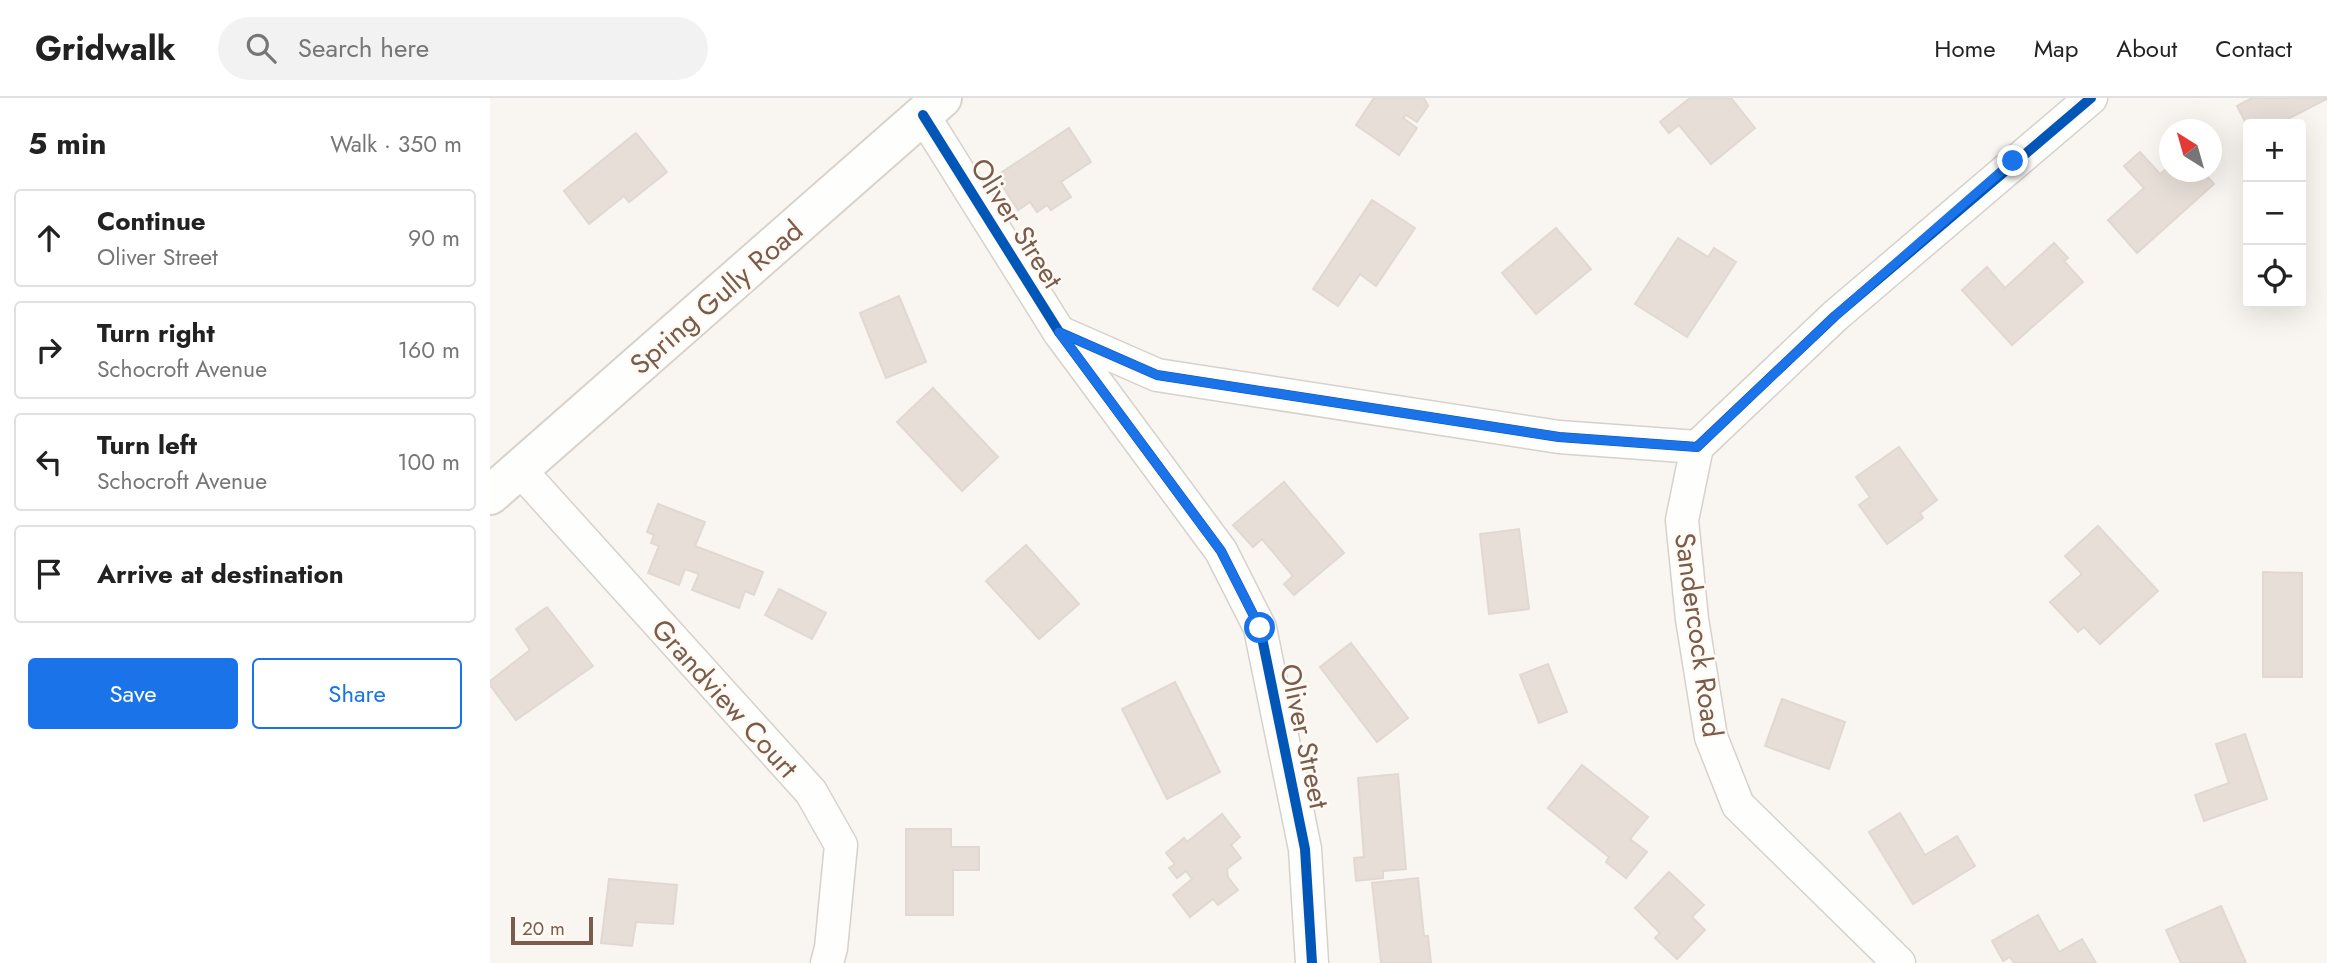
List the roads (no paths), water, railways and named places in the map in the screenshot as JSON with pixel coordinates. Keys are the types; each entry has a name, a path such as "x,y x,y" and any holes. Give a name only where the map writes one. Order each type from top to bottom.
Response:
{"main road":[{"name":"Spring Gully Road","path":"490,495 933,106"}],"street":[{"path":"1059,332 1157,375 1559,437 1697,447 1835,316 2013,161 2091,98"},
{"name":"Oliver Street","path":"933,106 1059,332 1221,551 1260,628 1305,849 1312,963"},
{"name":"Sandercock Road","path":"1697,447 1682,520 1692,619 1711,737 1738,805 1899,963"},
{"name":"Grandview Court","path":"520,470 811,792 841,845 831,948 827,963"}]}
